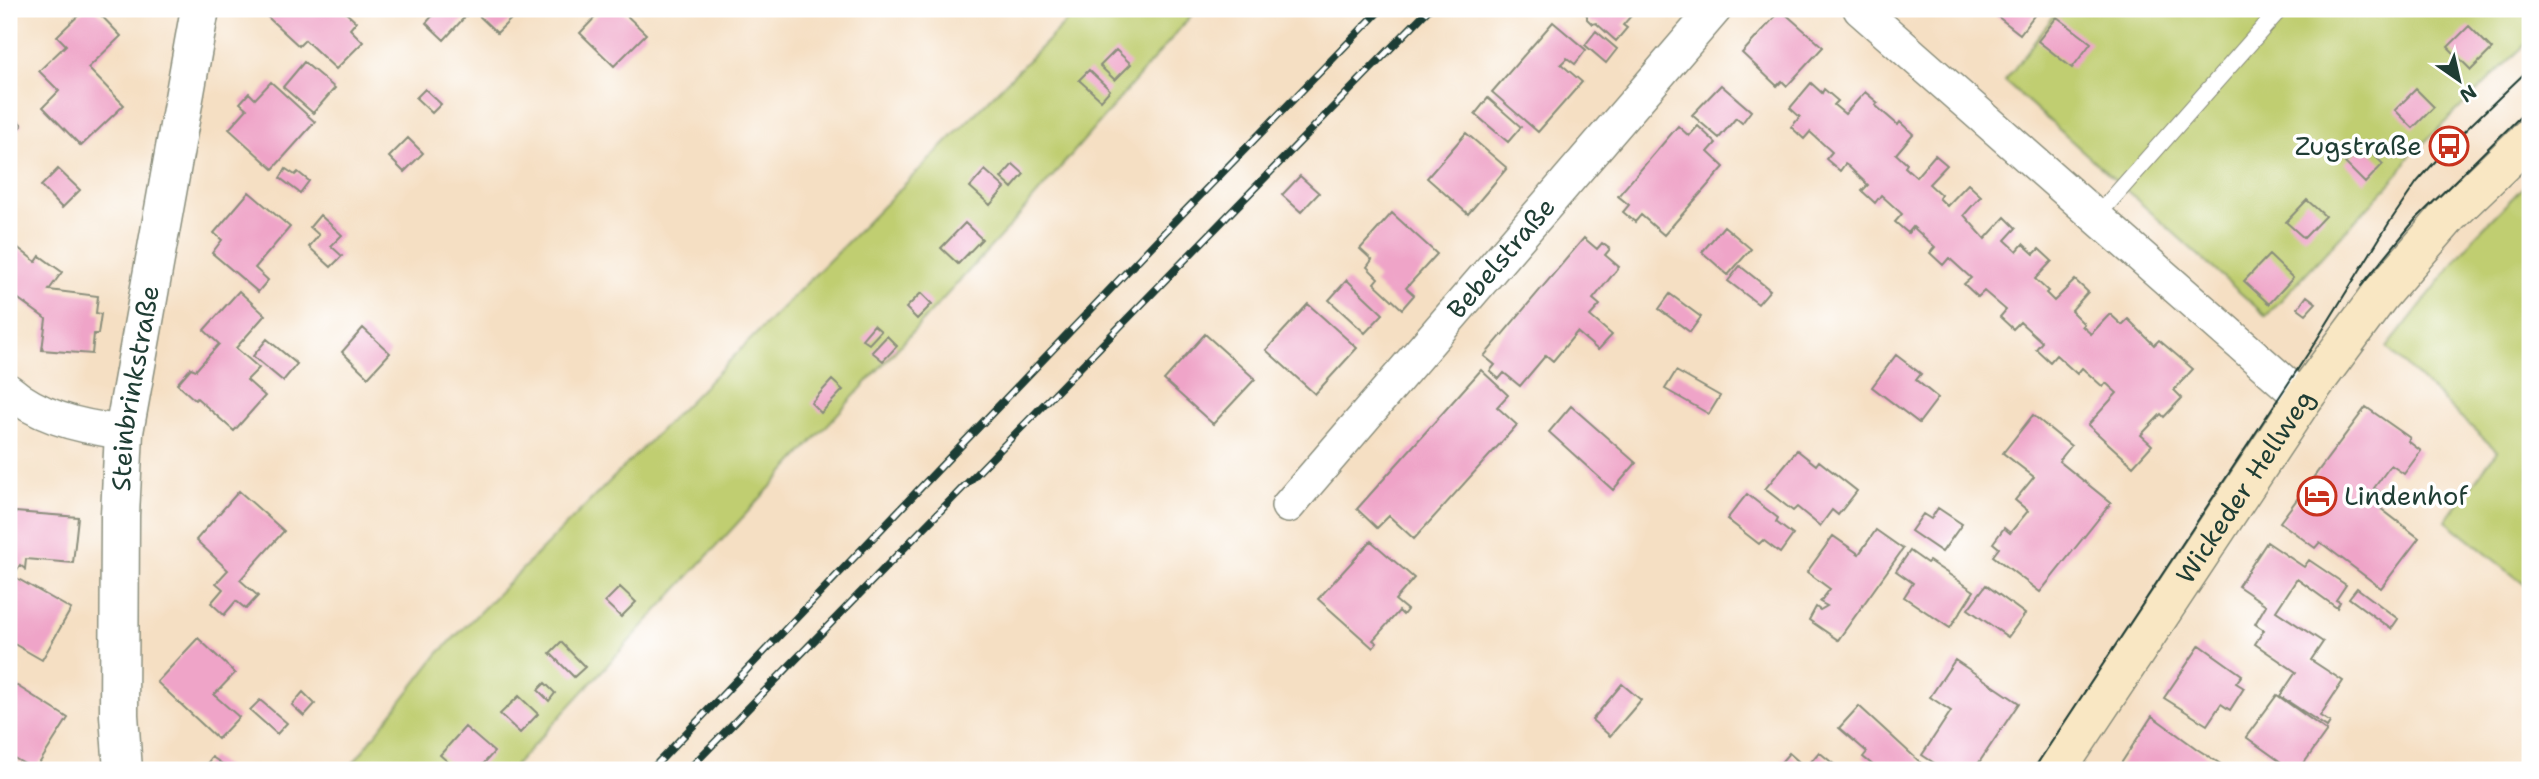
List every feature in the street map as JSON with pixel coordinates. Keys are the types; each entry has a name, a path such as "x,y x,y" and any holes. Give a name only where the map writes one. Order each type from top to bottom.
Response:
{"main road":[{"name":"Wickeder Hellweg","path":"2057,770 2303,399 2380,295 2449,215 2530,136"}],"street":[{"name":"Steinbrinkstraße","path":"123,770 119,715 120,515 124,432 200,9"},
{"name":"Bebelstraße","path":"1288,506 1714,9"},
{"path":"1860,9 2303,399"},
{"path":"9,391 18,399 60,418 95,429 124,432"}],"lane":[{"path":"2095,218 2280,9"}],"green space":[{"path":"1079,9 1197,9 1009,227 511,770 348,770 438,654"},
{"path":"2059,9 2530,9 2530,40 2408,158 2398,175 2266,316 2005,81"},
{"path":"2530,180 2530,589 2446,521 2497,451 2387,348 2476,235"}],"building":[{"path":"85,9 95,9 121,36 88,68 124,105 81,146 43,107 59,91 39,71 66,45 57,36"},
{"path":"259,9 342,9 356,22 350,29 363,42 336,69 305,40 299,46"},
{"path":"432,9 472,9 444,40 426,23 436,12"},
{"path":"472,9 521,9 497,33"},
{"path":"603,9 620,9 646,34 614,66 580,33"},
{"path":"1579,9 1637,9 1623,25 1627,28 1616,41 1596,23 1592,24 1587,15"},
{"path":"1988,9 2039,9 2020,34"},
{"path":"2520,9 2530,9 2530,16 2529,17"},
{"path":"1781,10 1823,47 1787,86 1782,81 1777,86 1742,53"},
{"path":"2057,17 2091,43 2072,68 2038,41"},
{"path":"1553,22 1586,50 1575,64 1567,58 1561,64 1582,82 1538,132 1492,92"},
{"path":"2469,26 2492,49 2471,70 2448,47"},
{"path":"1596,31 1617,49 1606,63 1585,45"},
{"path":"1116,50 1131,64 1115,80 1100,66"},
{"path":"304,62 335,88 313,113 283,87"},
{"path":"1089,70 1110,90 1101,100 1079,80"},
{"path":"271,82 315,122 273,169 229,129 247,109 240,103 249,93 255,99"},
{"path":"1811,83 1822,93 1824,89 1838,101 1834,105 1845,114 1865,92 1878,103 1875,105 1898,125 1900,122 1913,134 1896,154 1907,164 1905,167 1916,177 1935,155 1947,165 1929,184 1941,195 1939,198 1947,206 1968,184 1981,196 1964,215 1985,239 2005,217 2016,228 2005,240 2017,251 2023,244 2034,254 2039,249 2052,261 2035,279 2054,301 2075,280 2088,292 2071,311 2091,334 2110,314 2122,325 2128,319 2154,345 2159,340 2193,369 2174,390 2182,398 2164,417 2161,414 2141,435 2152,445 2133,466 2088,425 2117,393 2106,383 2103,387 2082,368 2077,374 2056,355 2050,362 2036,349 2042,342 2020,322 2013,329 2000,317 2006,310 1984,291 1978,297 1964,284 1971,278 1949,258 1943,265 1930,253 1935,247 1913,227 1908,233 1895,222 1902,214 1881,195 1875,203 1862,191 1868,185 1848,166 1845,164 1840,171 1826,159 1832,152 1810,132 1804,139 1791,127 1800,117 1790,108"},
{"path":"1721,85 1751,111 1742,123 1736,118 1719,138 1692,115"},
{"path":"425,89 441,104 432,113 416,98"},
{"path":"2416,89 2434,107 2413,128 2395,110"},
{"path":"1488,98 1521,127 1508,142 1475,114"},
{"path":"9,111 22,125 9,138"},
{"path":"1678,126 1689,136 1698,126 1716,143 1708,152 1724,167 1664,235 1641,215 1635,222 1623,212 1629,205 1618,196"},
{"path":"1466,133 1507,168 1468,214 1427,178"},
{"path":"408,138 423,153 404,172 389,157"},
{"path":"2363,144 2383,164 2365,183 2345,163"},
{"path":"1013,164 1024,174 1012,188 1001,178"},
{"path":"58,169 80,190 62,208 41,186"},
{"path":"286,169 295,175 298,172 309,181 300,193 280,178"},
{"path":"985,170 1005,188 990,205 970,187"},
{"path":"1300,176 1319,193 1301,212 1282,195"},
{"path":"249,192 290,227 255,268 268,280 258,292 212,253 222,240 214,233"},
{"path":"2307,200 2325,216 2304,238 2286,222"},
{"path":"1392,213 1437,254 1406,288 1414,295 1402,309 1374,283 1378,278 1367,267 1372,260 1360,249"},
{"path":"320,215 342,235 331,246 342,256 331,267 309,247 319,235 310,227"},
{"path":"965,223 982,239 958,264 941,248"},
{"path":"1724,226 1751,249 1728,275 1702,252"},
{"path":"1584,238 1597,249 1602,243 1610,249 1605,255 1619,267 1593,299 1600,305 1590,316 1612,335 1598,350 1577,332 1553,361 1546,355 1520,386 1504,373 1499,379 1490,371 1495,365 1484,356"},
{"path":"17,247 36,262 40,256 62,272 49,290 98,296 96,313 101,314 98,334 94,334 92,354 42,350 46,319 9,292 9,256"},
{"path":"2269,255 2293,278 2269,304 2244,281"},
{"path":"1740,266 1770,290 1758,304 1728,281"},
{"path":"1347,280 1383,314 1365,333 1329,300"},
{"path":"239,291 265,315 236,348 259,368 247,380 265,396 234,431 177,384 191,368 196,370 219,344 204,330"},
{"path":"921,293 932,304 917,319 906,308"},
{"path":"1670,294 1701,317 1690,332 1659,309"},
{"path":"2307,296 2316,303 2306,314 2298,308"},
{"path":"1308,304 1357,348 1315,394 1266,350"},
{"path":"874,325 881,331 869,344 862,339"},
{"path":"363,328 390,353 368,377 342,352"},
{"path":"1205,334 1255,379 1213,424 1164,380"},
{"path":"887,336 897,346 883,361 872,352"},
{"path":"267,339 297,364 283,381 253,356"},
{"path":"1896,355 1921,374 1916,380 1938,398 1919,423 1872,387"},
{"path":"1481,370 1508,395 1497,407 1517,425 1414,539 1389,516 1377,528 1357,509"},
{"path":"1676,371 1720,396 1709,414 1665,389"},
{"path":"832,380 843,390 821,413 811,403"},
{"path":"1571,406 1636,463 1613,490 1549,432"},
{"path":"2366,407 2410,438 2408,441 2421,451 2404,474 2391,465 2374,488 2383,495 2375,504 2419,538 2381,588 2320,542 2315,548 2280,522"},
{"path":"2033,415 2071,446 2059,461 2111,503 2040,592 1993,556 1999,548 1993,543 2004,528 2010,533 2028,511 2015,500 2034,477 2003,453"},
{"path":"1797,450 1816,465 1819,461 1857,491 1838,515 1832,510 1820,526 1797,507 1793,511 1765,489"},
{"path":"239,491 284,531 240,580 258,596 246,609 236,601 224,615 211,603 223,589 216,583 228,570 196,540"},
{"path":"1747,494 1778,518 1776,522 1793,535 1780,553 1763,540 1759,544 1727,519"},
{"path":"1938,508 1962,524 1942,552 1911,531 1923,514 1931,519"},
{"path":"15,512 78,517 73,563 26,559 25,569 20,565 13,576 71,609 42,660 9,641 9,556 11,558"},
{"path":"1876,530 1903,549 1838,640 1809,620 1816,607 1820,610 1827,606 1820,602 1830,589 1807,572 1833,536 1859,554"},
{"path":"1371,541 1414,578 1395,600 1407,610 1403,615 1399,611 1373,640 1377,643 1373,648 1318,599"},
{"path":"2267,542 2304,567 2309,560 2346,585 2336,600 2340,602 2337,608 2297,579 2276,611 2323,642 2311,660 2343,681 2320,716 2330,722 2327,727 2280,696 2296,672 2255,644 2264,630 2255,624 2266,605 2238,586"},
{"path":"1910,551 1974,591 1950,628 1904,597 1913,583 1896,571"},
{"path":"1986,585 2025,614 2008,637 1968,609"},
{"path":"620,587 636,602 621,617 605,602"},
{"path":"2357,588 2398,619 2391,629 2349,598"},
{"path":"198,638 235,673 214,695 239,717 218,739 157,682"},
{"path":"561,642 585,667 574,677 550,653"},
{"path":"2200,645 2242,675 2236,683 2244,688 2230,710 2221,704 2207,725 2164,698"},
{"path":"1955,660 2019,703 1974,770 1945,770 1922,755 1951,711 1930,697"},
{"path":"11,682 68,718 35,770 9,755"},
{"path":"545,683 555,693 549,701 538,690"},
{"path":"1622,684 1641,700 1610,736 1592,720"},
{"path":"303,692 315,704 304,716 292,705"},
{"path":"2277,695 2327,731 2299,770 2292,770 2246,737"},
{"path":"519,696 538,714 520,733 500,714"},
{"path":"260,700 287,723 277,734 250,710"},
{"path":"1859,706 1921,763 1917,767 1922,770 1879,770 1863,757 1867,752 1839,728"},
{"path":"2152,716 2197,749 2230,770 2118,768"},
{"path":"465,727 494,752 478,770 457,770 440,755"},
{"path":"1819,752 1841,770 1776,768 1789,753 1806,768"},
{"path":"212,757 227,767 225,770 202,770"}],"tram line":[{"path":"2033,770 2311,349 2417,182 2449,146 2530,68"},
{"path":"2361,286 2415,220 2530,107"}],"railway":[{"path":"651,770 1381,9"},
{"path":"688,770 1429,9"}],"place":[{"name":"Zugstraße","path":"2449,146"},
{"name":"Lindenhof","path":"2317,496"}]}
